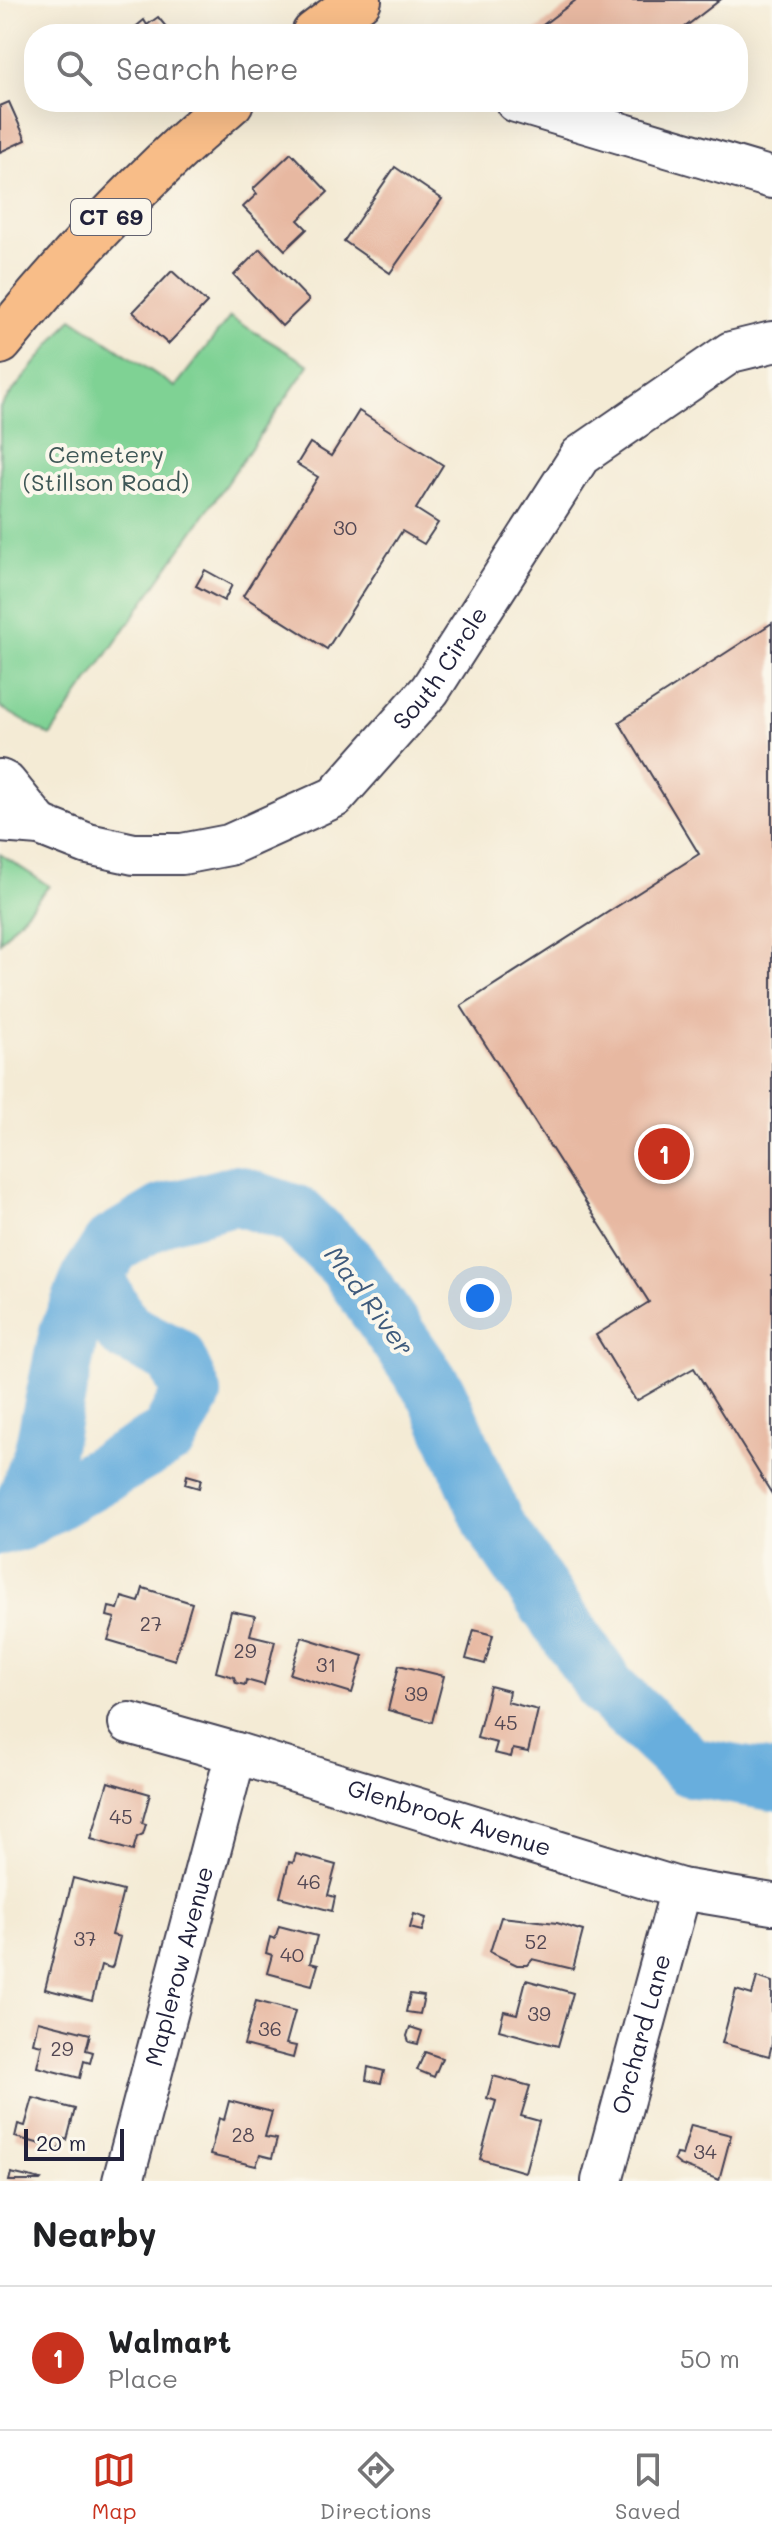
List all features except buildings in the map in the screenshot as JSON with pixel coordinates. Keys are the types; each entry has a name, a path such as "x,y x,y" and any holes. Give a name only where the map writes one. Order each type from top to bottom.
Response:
{"main road":[{"path":"327,24 359,0"},
{"name":"CT 69","path":"0,342 96,232 220,112"}],"street":[{"path":"550,112 772,178"},
{"name":"South Circle","path":"0,822 40,825 88,844 134,854 182,854 229,845 335,797 430,690 580,456 731,352 772,342"},
{"name":"South Circle","path":"0,780 6,783 40,825"},
{"name":"Glenbrook Avenue","path":"129,1723 681,1889 772,1904"},
{"name":"Maplerow Avenue","path":"123,2181 236,1753"},
{"name":"Orchard Lane","path":"602,2181 681,1889"}],"green space":[{"name":"Cemetery (Stillson Road)","path":"230,317 309,365 50,736 0,707 0,407 72,318 175,387"},
{"path":"0,854 49,886 0,942"}],"waterway":[{"name":"Mad River","path":"0,1525 19,1521 169,1436 192,1394 175,1357 124,1331 92,1276 112,1245 164,1214 236,1195 296,1215 346,1263 437,1394 495,1526 607,1689 690,1767 772,1781"},
{"path":"19,1521 43,1455 69,1333 92,1276"}],"place":[{"name":"Walmart","path":"664,1154"}]}
